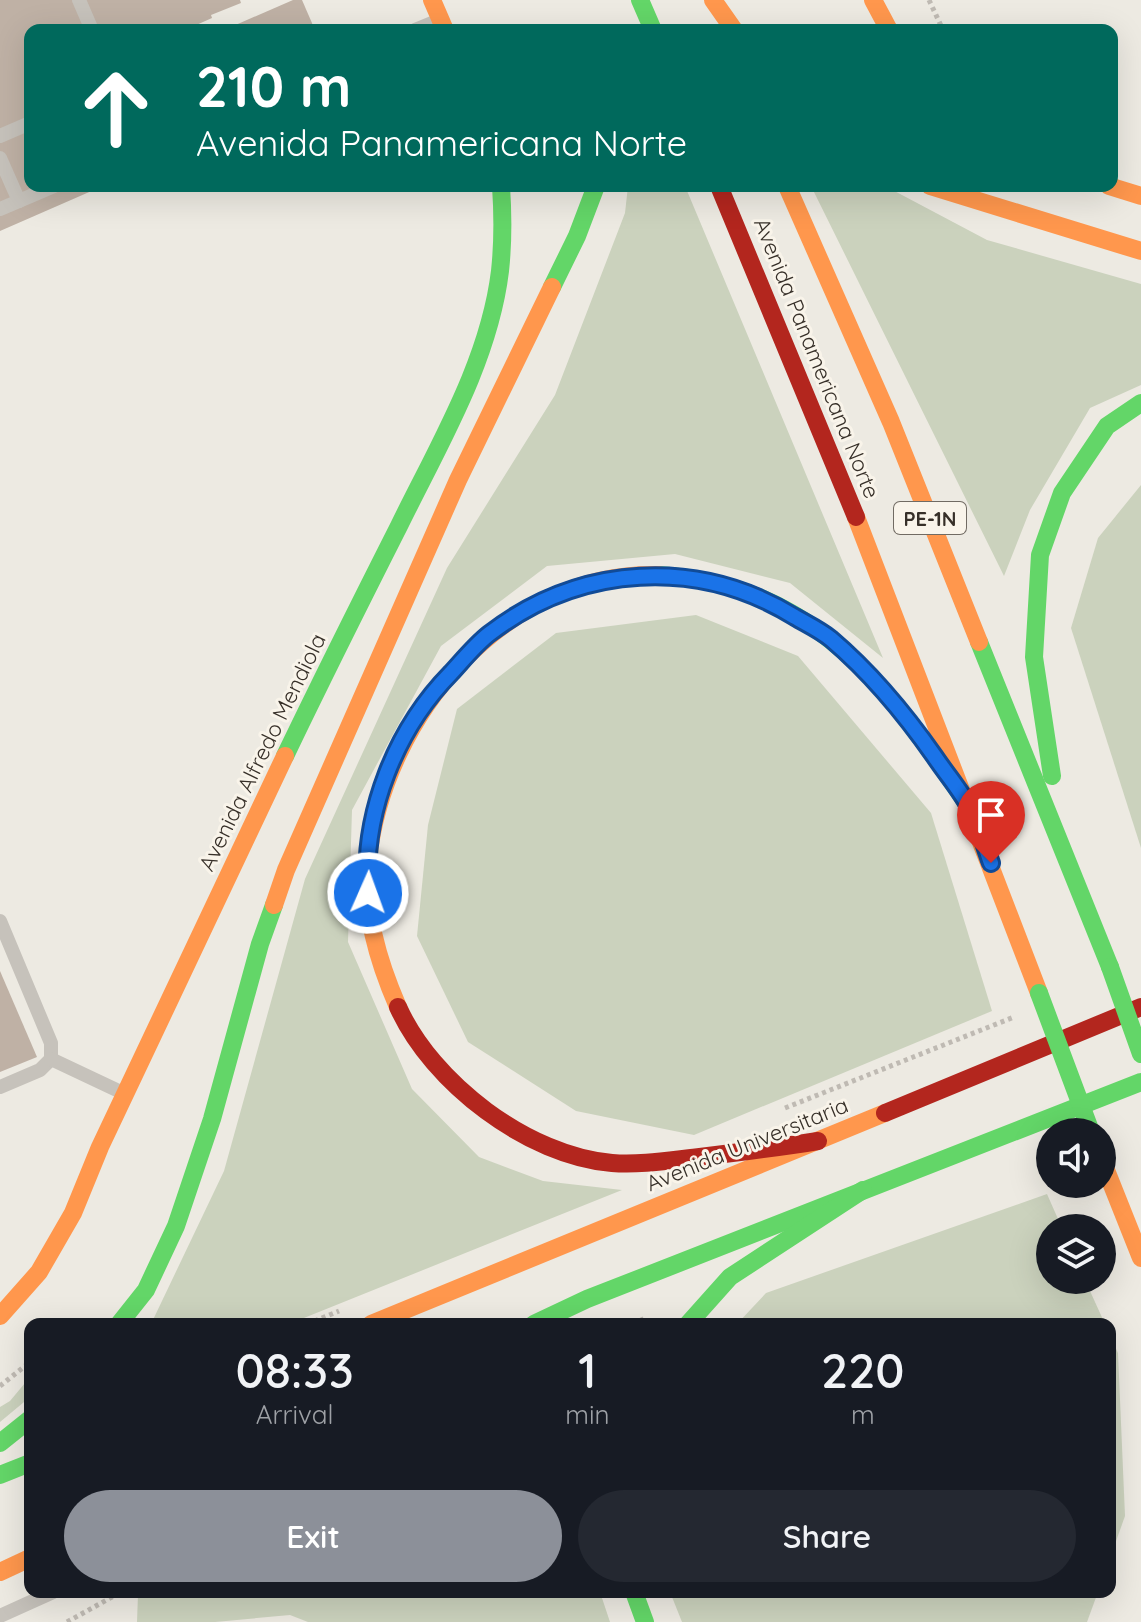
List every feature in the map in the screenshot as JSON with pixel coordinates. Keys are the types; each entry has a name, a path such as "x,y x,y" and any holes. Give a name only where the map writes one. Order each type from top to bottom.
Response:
{"main road":[{"path":"432,0 443,24"},
{"path":"640,0 650,24"},
{"path":"706,0 716,24"},
{"path":"713,0 730,24"},
{"path":"873,0 886,24"},
{"path":"1118,189 1141,196"},
{"name":"Avenida Alfredo Mendiola","path":"0,1316 39,1272 73,1213 125,1094 299,727 444,435 487,332 504,256 502,192"},
{"path":"124,1318 146,1290 176,1226 212,1119 260,944 286,870 458,480 577,236 594,192"},
{"name":"Avenida Panamericana Norte","path":"722,192 814,408 972,811 1086,1118"},
{"name":"Avenida Panamericana Norte","path":"790,192 891,422 1065,853 1141,1054"},
{"path":"949,192 1141,251"},
{"path":"1065,853 1034,657 1040,555 1062,493 1107,426 1141,403"},
{"path":"818,1141 653,1162 604,1162 548,1147 500,1122 461,1092 420,1045 393,1002 372,937 366,871 378,798 399,744 433,691 488,635 527,609 583,584 647,574 709,582 769,601 829,638 884,691 919,733 972,811"},
{"name":"Avenida Universitaria","path":"386,1318 1141,1007"},
{"path":"547,1318 587,1299 1141,1082"},
{"path":"693,1318 730,1277 863,1190"},
{"path":"1116,1196 1141,1258"},
{"path":"0,1443 24,1424"},
{"path":"0,1475 24,1465"},
{"path":"0,1572 24,1561"},
{"path":"636,1598 645,1622"}],"lane":[{"path":"79,0 89,24"},
{"path":"0,136 24,126"},
{"path":"0,158 19,201"},
{"path":"0,209 40,192"},
{"path":"0,921 51,1043 51,1059 40,1070 0,1087"},
{"path":"51,1059 125,1094"},
{"path":"0,1616 40,1598"}],"path":[{"path":"929,0 940,24"},
{"path":"0,1386 24,1367"},
{"path":"67,1622 110,1598"}],"green space":[{"path":"627,192 688,192 883,658 790,583 675,554 547,566 441,646 352,810 348,942 412,1089 479,1157 543,1181 622,1190 304,1318 154,1318 224,1171 305,879 447,568 555,395 625,213"},
{"path":"814,192 896,192 987,240 1141,284 1141,385 1090,408 1030,510 1004,576"},
{"path":"1141,485 1141,848 1071,628 1098,538"},
{"path":"696,615 798,656 931,813 992,1011 694,1135 576,1111 468,1042 417,936 428,825 457,709 556,633"},
{"path":"1036,1198 1049,1198 1056,1214 1036,1214 1036,1294 1091,1294 1102,1318 743,1318 766,1293"},
{"path":"1116,1349 1118,1353 1125,1516 1116,1541"},
{"path":"24,1384 24,1402 0,1422 0,1407 10,1401"},
{"path":"138,1598 602,1598 610,1622 308,1622 290,1615 215,1622 137,1622"},
{"path":"672,1598 1096,1598 1087,1622 682,1622"}],"building":[{"path":"0,0 240,0 241,3 211,15 212,18 198,24 24,24 24,192 89,192 0,231"},
{"path":"293,0 302,0 312,24 238,24"},
{"path":"0,971 37,1057 0,1072"}],"traffic: fast":[{"path":"640,0 650,24"},
{"path":"285,756 445,434 473,371 494,305 500,271 501,192"},
{"path":"552,287 594,192"},
{"path":"1052,776 1034,657 1040,555 1062,493 1107,426 1141,403"},
{"path":"659,575 715,583 763,599 806,622 844,652 879,686 972,811"},
{"path":"979,642 1110,967"},
{"path":"124,1318 146,1290 176,1226 212,1119 260,944 274,905"},
{"path":"1110,967 1141,1054"},
{"path":"1039,993 1086,1118"},
{"path":"547,1318 587,1299 1141,1082"},
{"path":"693,1318 730,1277 863,1190"},
{"path":"0,1443 24,1424"},
{"path":"0,1475 24,1465"},
{"path":"636,1598 645,1622"}],"traffic: slow":[{"path":"432,0 442,24"},
{"path":"713,0 730,24"},
{"path":"873,0 886,24"},
{"path":"1118,189 1141,196"},
{"path":"790,192 891,422 979,642"},
{"path":"949,192 1141,251"},
{"path":"274,905 286,870 458,480 552,287"},
{"path":"856,517 1039,993"},
{"path":"398,1007 384,972 370,917 368,859 379,805 399,753 426,705 462,662 503,625 551,597 603,580 659,575"},
{"path":"0,1316 39,1272 73,1213 100,1147 285,756"},
{"path":"386,1318 885,1113"},
{"path":"1116,1195 1141,1258"},
{"path":"0,1572 24,1561"}],"traffic: jam":[{"path":"721,192 856,517"},
{"path":"398,1007 434,1062 486,1111 516,1131 580,1157 612,1163 642,1163 818,1141"},
{"path":"885,1113 1141,1007"}],"route":[{"path":"368,893 366,871 378,798 399,744 433,691 488,635 527,609 583,584 647,574 709,582 769,601 829,638 884,691 919,733 972,811 991,863"}]}
